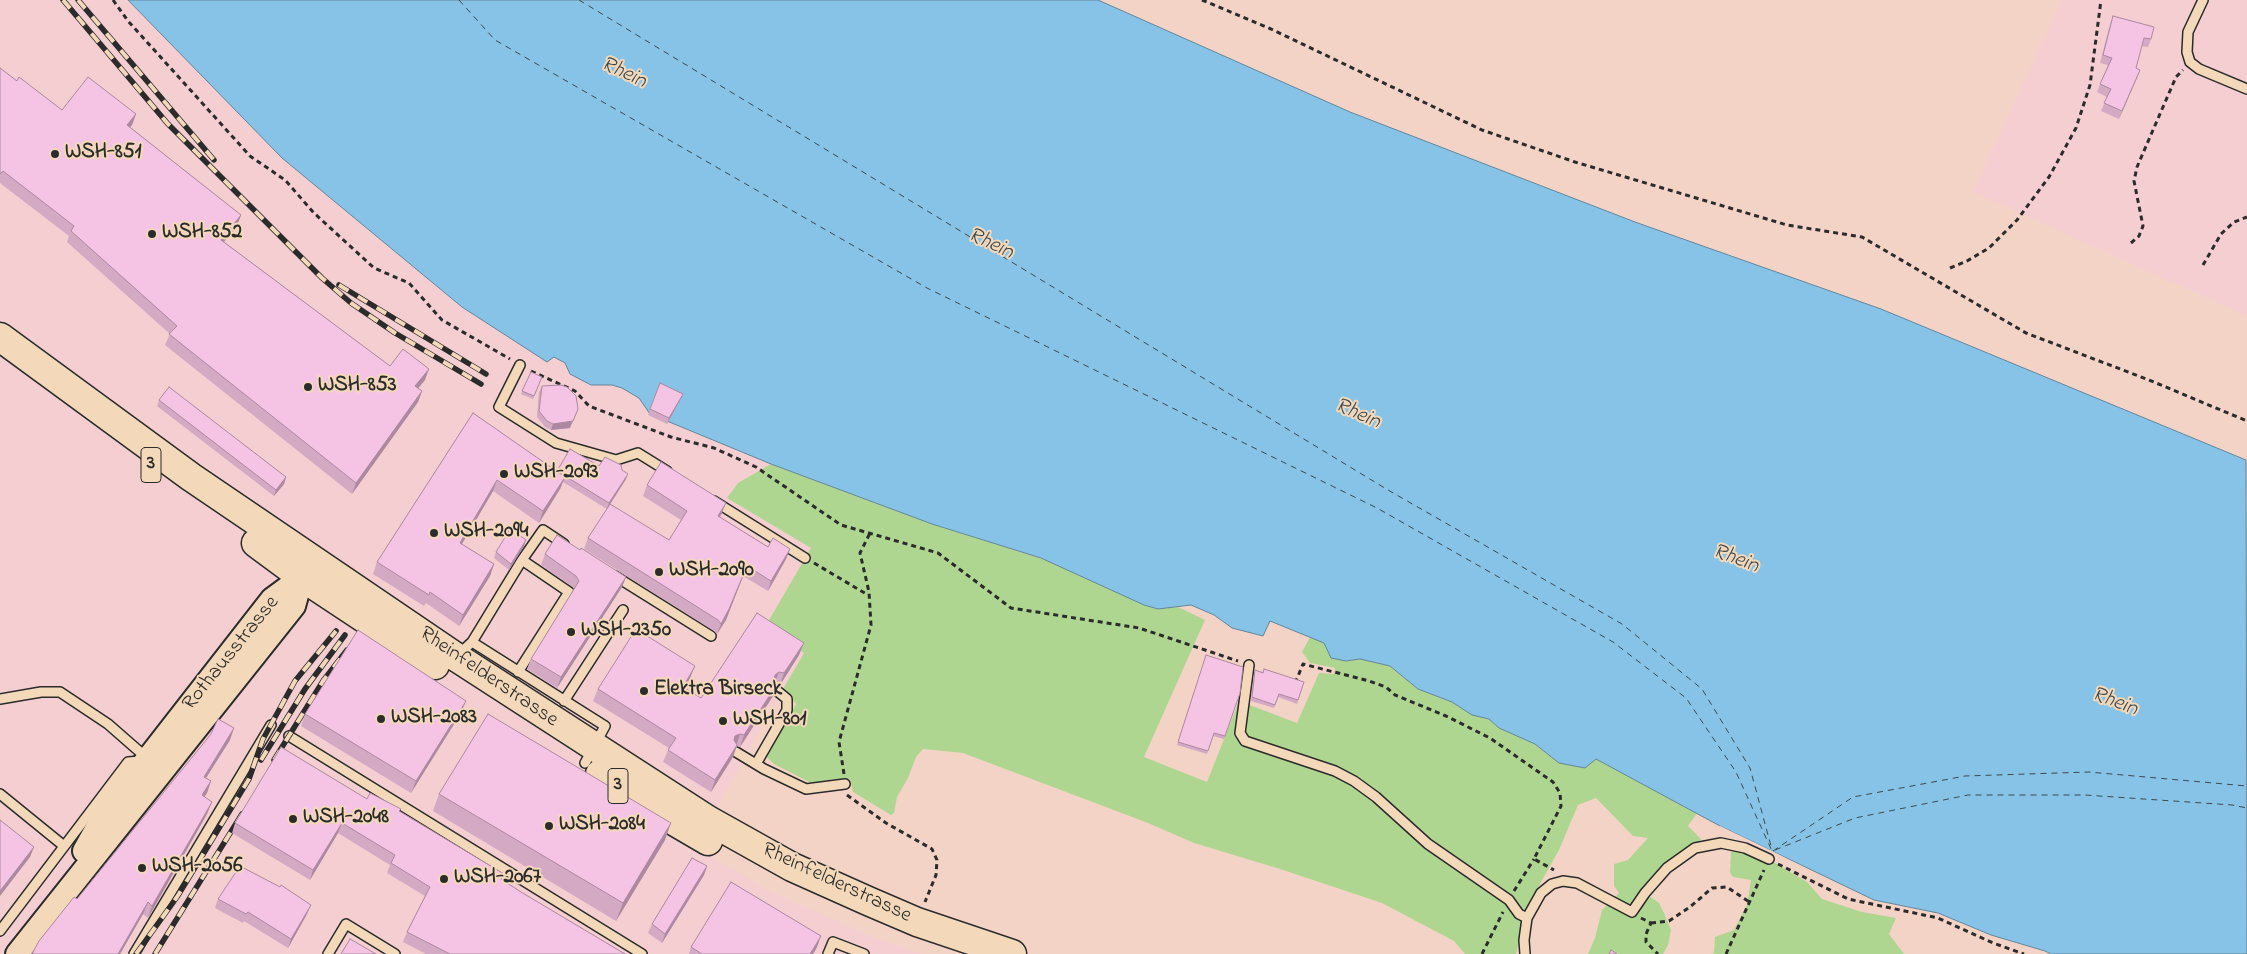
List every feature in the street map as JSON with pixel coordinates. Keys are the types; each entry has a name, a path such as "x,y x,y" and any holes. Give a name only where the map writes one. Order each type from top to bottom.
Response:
{"main road":[{"name":"Rheinfelderstrasse","path":"0,337 191,477 308,569 464,650 655,810 698,836 806,893 884,927 956,954"},
{"name":"Rheinfelderstrasse","path":"0,352 308,569 589,755 792,867 917,922 1012,954"}],"street":[{"name":"Rothausstrasse","path":"17,954 73,882 155,765 294,606 308,569"}],"lane":[{"path":"2203,0 2188,32 2187,52 2190,62 2199,69 2247,89"},
{"path":"520,364 499,407 556,443 616,460 638,453 671,474"},
{"path":"705,495 805,558"},
{"path":"576,551 543,530 464,650 518,672 605,726 589,755"},
{"path":"518,672 569,592 522,560"},
{"path":"610,572 711,636"},
{"path":"564,701 623,610"},
{"path":"1249,665 1240,733 1245,741 1335,770 1354,781 1376,796 1428,844 1509,900 1519,914 1527,918"},
{"path":"756,764 787,710 787,699 776,690"},
{"path":"0,698 41,692 60,692 108,724 155,765"},
{"path":"134,954 271,725"},
{"path":"289,736 642,954"},
{"path":"736,752 806,789 845,784"},
{"path":"0,931 128,762 155,765"},
{"path":"0,794 64,846"},
{"path":"1525,954 1524,940 1527,918 1541,893 1552,884 1563,881 1577,883 1632,912 1644,893 1667,868 1695,848 1722,842 1745,848 1768,859"},
{"path":"328,954 346,924 394,954"},
{"path":"828,954 833,942 864,954"}],"path":[{"path":"113,0 128,20 250,156 285,180 314,213 374,268 408,283 442,320 540,376 574,391 589,406 671,437 714,448 756,467 841,525 938,553 1011,608 1138,628 1249,665"},
{"path":"1202,0 1271,29 1482,130 1575,162 1787,225 1862,237 2026,333 2149,380 2247,421"},
{"path":"1950,268 1967,262 1989,248 2017,220 2053,169 2076,128 2090,84 2101,0"},
{"path":"2131,243 2139,236 2143,226 2134,181 2136,167 2176,77 2190,62"},
{"path":"2203,265 2221,234 2234,222 2247,217"},
{"path":"870,533 860,552 869,596 871,625 839,742 847,794 886,823 932,849 936,860 936,875 917,922"},
{"path":"805,558 869,596"},
{"path":"1287,678 1296,681 1303,664 1386,687 1396,695 1446,716 1490,738 1553,782 1560,793 1561,806 1534,859 1509,900 1482,954"},
{"path":"1534,859 1577,883"},
{"path":"1726,954 1768,859 1848,899 1938,918 1993,943 2024,954"},
{"path":"1632,912 1650,923 1669,921 1690,907 1712,888 1727,887 1750,903"},
{"path":"1650,923 1646,934 1646,942 1658,954"}],"shaded area":[{"path":"0,0 128,0 282,158 462,307 547,362 554,357 566,363 591,385 612,385 622,388 639,398 650,414 771,464 738,483 811,548 765,626 804,653 695,847 771,892 880,940 920,954 0,954"},
{"path":"2062,0 2247,0 2247,316 1973,192"}],"green space":[{"path":"771,464 932,524 1043,559 1144,605 1158,609 1178,607 1205,620 1144,757 1207,782 1239,701 1297,723 1319,673 1334,674 1335,668 1310,663 1302,652 1310,637 1324,643 1346,661 1360,659 1390,666 1418,689 1452,702 1472,715 1489,719 1499,728 1535,744 1559,763 1596,759 1697,813 1688,826 1701,839 1695,848 1645,893 1659,903 1664,913 1671,930 1668,945 1663,954 1588,954 1595,938 1602,910 1619,893 1614,886 1614,864 1628,860 1648,838 1633,836 1596,798 1578,805 1559,850 1528,910 1516,954 1465,954 1454,941 1382,903 1194,843 1148,823 963,753 923,749 916,757 908,778 897,797 894,813 891,815 853,792 850,779 831,779 824,785 813,784 774,764 767,757 796,704 783,689 804,653 765,627 811,548 727,498 738,483"},
{"path":"1741,849 1770,860 1807,882 1822,899 1862,912 1896,918 1889,934 1904,954 1711,954 1714,953 1715,937 1734,930 1747,905 1751,880 1733,877 1730,873 1731,852"}],"water":[{"name":"Rhein","path":"128,0 1098,0 1350,112 1635,222 1881,309 2246,460 2247,954 2051,954 1991,935 1938,913 1874,900 1720,826 1596,759 1585,768 1559,763 1535,744 1499,728 1489,719 1472,715 1452,702 1418,689 1390,666 1360,659 1346,661 1331,658 1324,643 1270,621 1263,636 1232,628 1214,615 1191,605 1158,609 1144,605 1041,558 932,524 771,464 650,414 639,398 622,388 612,385 591,385 570,374 565,363 554,357 547,362 462,307 282,158"}],"pier":[{"path":"1720,826 1813,872 1811,875 1719,828"}],"building":[{"path":"2113,16 2154,27 2151,39 2144,38 2136,68 2140,70 2122,111 2104,103 2111,89 2100,84 2112,58 2103,55"},
{"path":"0,68 17,81 19,77 62,110 88,77 136,114 127,125 241,215 221,240 390,366 403,349 429,369 415,386 422,391 356,483 169,334 177,326 71,231 74,226 3,171 0,174"},
{"path":"531,372 542,377 534,396 522,391"},
{"path":"660,383 683,394 669,418 650,409"},
{"path":"561,385 567,387 576,396 578,409 573,421 553,424 547,421 539,411 542,386"},
{"path":"169,387 286,477 276,490 159,400"},
{"path":"473,413 565,477 543,511 497,480 460,543 494,564 463,615 430,592 429,595 377,562"},
{"path":"570,449 599,466 605,457 621,465 622,470 628,474 609,503 557,471"},
{"path":"661,462 726,503 718,516 768,547 773,538 790,549 771,581 747,566 721,624 718,620 588,538 610,504 669,540 687,511 647,485"},
{"path":"510,529 526,540 511,564 496,552"},
{"name":"WSH-2350","path":"557,535 626,577 561,677 531,659 579,581 576,576 545,554"},
{"path":"757,613 804,643 784,673 779,672 775,675 774,680 777,684 744,735 735,736 734,740 737,745 715,780 668,750 676,738 598,689 636,629 695,666 683,687 701,698"},
{"name":"WSH-2083","path":"358,630 466,701 416,781 305,714"},
{"path":"1206,655 1243,667 1240,693 1225,736 1214,733 1208,751 1178,742"},
{"path":"1264,669 1304,682 1298,700 1279,694 1275,705 1252,697 1255,670 1263,673"},
{"name":"WSH-2084","path":"488,714 671,823 623,903 439,794"},
{"name":"WSH-2056","path":"218,719 234,728 204,777 211,781 202,795 212,802 152,906 148,902 118,954 32,954 39,941 74,897 77,899 211,734"},
{"path":"281,747 367,799 370,793 401,809 399,811 504,874 501,879 521,892 625,954 450,954 407,932 430,887 391,863 395,855 342,823 313,870 235,823"},
{"path":"0,820 34,847 0,891"},
{"path":"692,858 707,866 665,934 652,924"},
{"path":"240,866 280,887 281,885 311,905 291,939 248,912 246,914 218,899"},
{"path":"731,882 821,936 810,954 702,954 691,947"},
{"path":"350,939 376,954 341,954"},
{"path":"1611,950 1617,954 1609,954"}],"ferry route":[{"path":"459,0 495,40 927,288 1377,508 1613,642 1686,698 1736,772 1772,851"},
{"path":"579,0 1388,490 1622,624 1702,689 1750,768 1771,846"},
{"path":"1773,851 1853,797 1965,776 2089,772 2247,786"},
{"path":"1775,850 1855,818 1968,795 2085,795 2232,805 2247,808"}],"railway":[{"path":"63,0 168,124 322,278 351,303 395,333 481,384"},
{"path":"78,0 214,160"},
{"path":"339,285 486,374"},
{"path":"136,954 177,897 249,779 263,739 295,681 336,631"},
{"path":"261,760 305,689 345,635"},
{"path":"274,760 323,681 347,650"},
{"path":"155,954 242,814"}],"place":[{"name":"WSH-851","path":"55,154"},
{"name":"WSH-852","path":"152,234"},
{"name":"WSH-853","path":"308,387"},
{"name":"WSH-2093","path":"504,474"},
{"name":"WSH-2094","path":"434,533"},
{"name":"WSH-2090","path":"659,572"},
{"name":"WSH-2350","path":"571,632"},
{"name":"Elektra Birseck","path":"644,691"},
{"name":"WSH-2083","path":"381,719"},
{"name":"WSH-801","path":"723,721"},
{"name":"WSH-2048","path":"293,819"},
{"name":"WSH-2084","path":"549,826"},
{"name":"WSH-2056","path":"142,868"},
{"name":"WSH-2067","path":"444,879"}]}
